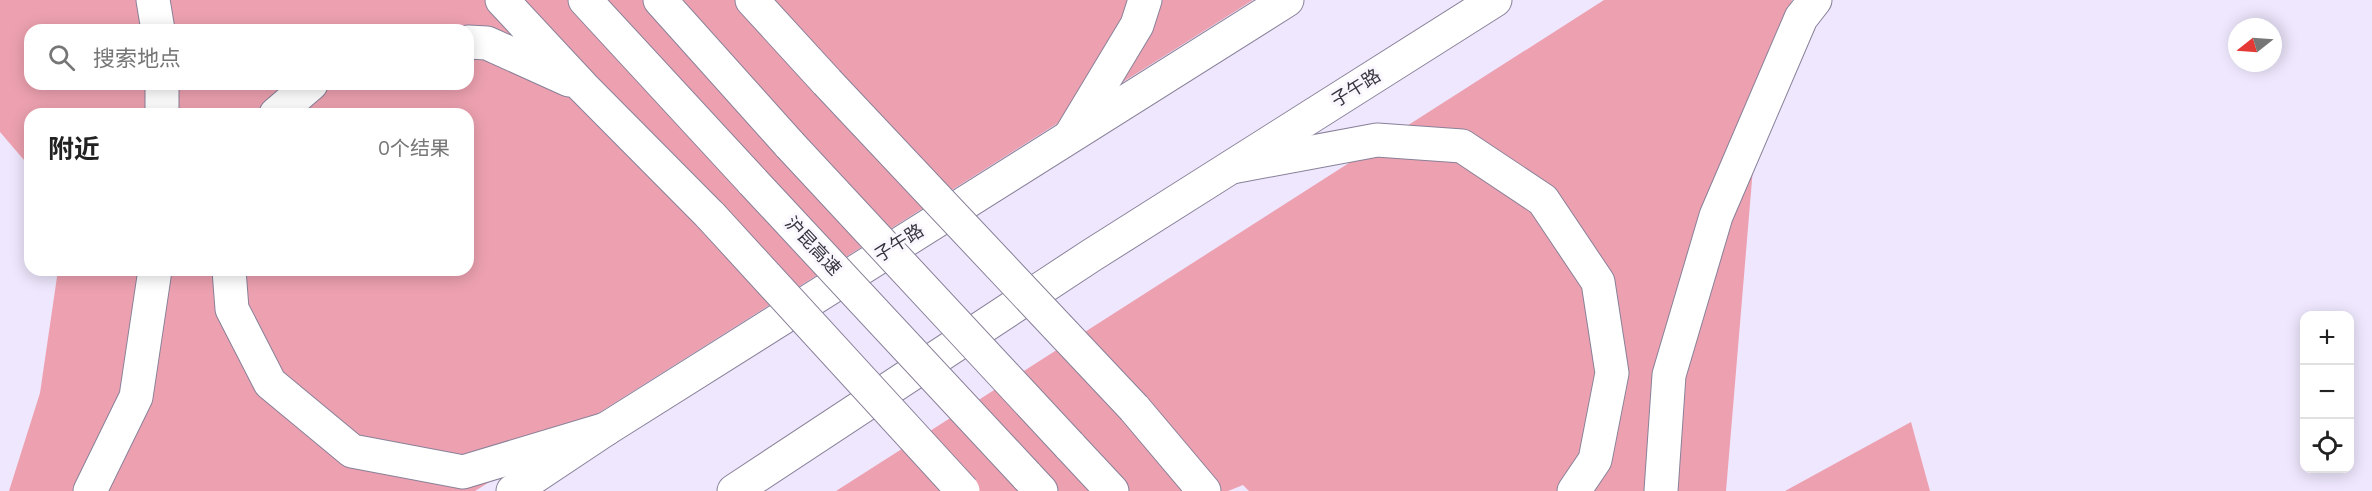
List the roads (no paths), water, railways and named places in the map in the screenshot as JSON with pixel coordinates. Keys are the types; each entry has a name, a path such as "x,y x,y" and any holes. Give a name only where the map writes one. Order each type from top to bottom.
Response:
{"main road":[{"path":"153,0 157,24"},
{"path":"502,0 583,87 711,216 963,491"},
{"name":"沪昆高速","path":"585,0 1034,483"},
{"path":"660,0 790,145 1112,491"},
{"path":"752,0 826,82 1134,408 1204,491"},
{"path":"773,0 826,82"},
{"path":"1072,134 1137,24 1145,0"},
{"name":"子午路","path":"513,491 606,429 1287,0"},
{"name":"子午路","path":"734,491 1092,255 1495,0"},
{"path":"1661,491 1670,375 1716,216 1801,18 1815,0"},
{"path":"474,42 487,43 583,87"},
{"path":"162,90 162,108"},
{"path":"283,108 304,90"},
{"path":"1232,167 1377,140 1462,146 1543,200 1598,282 1612,373 1595,460 1574,491"},
{"path":"90,491 136,397 154,276"},
{"path":"230,276 232,309 270,383 352,451 463,472 606,429"}]}
